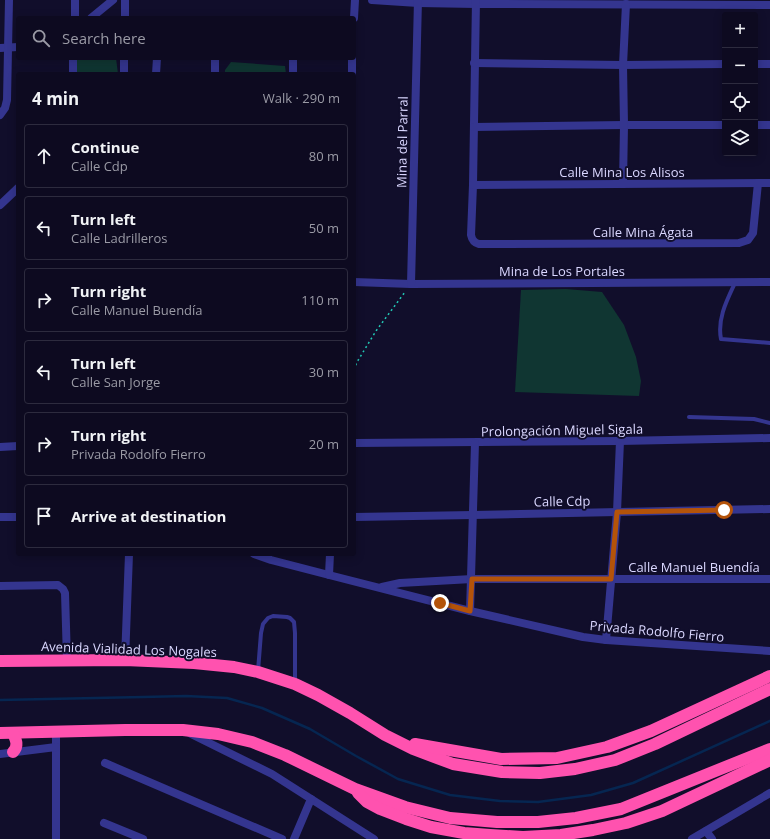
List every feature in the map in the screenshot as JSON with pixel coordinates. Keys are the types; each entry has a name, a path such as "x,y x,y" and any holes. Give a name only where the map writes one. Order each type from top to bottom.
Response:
{"highway":[{"name":"Avenida Vialidad Los Nogales","path":"0,660 126,660 194,663 234,667 258,672 295,684 331,702 413,749 453,764 502,772 540,773 576,769 615,760 655,744 770,689"},
{"path":"395,740 501,759 557,758 607,747 651,732 770,676"},
{"path":"0,733 183,730 218,734 252,742 285,754 355,789 405,807 450,818 497,822 538,822 576,818 622,809 770,749"},
{"path":"13,733 17,742 14,752"},
{"path":"355,789 367,802 380,809 431,828 464,833 523,837 561,835 626,823 662,811 770,760"}],"street":[{"path":"0,115 5,108 7,100 4,48 9,0"},
{"path":"75,0 75,16"},
{"path":"93,16 113,0"},
{"path":"125,0 125,16"},
{"path":"354,16 355,0"},
{"path":"372,0 418,2 626,4 705,2 770,4"},
{"name":"Mina del Parral","path":"411,284 418,2"},
{"path":"473,185 476,2"},
{"path":"623,184 623,65 626,4"},
{"path":"4,48 16,47"},
{"path":"73,60 73,72"},
{"path":"124,60 124,72"},
{"path":"156,72 157,60"},
{"path":"215,60 215,72"},
{"path":"293,60 293,72"},
{"path":"352,60 352,72"},
{"path":"474,63 623,65 722,64"},
{"path":"758,64 770,64"},
{"path":"474,127 722,125"},
{"path":"758,125 770,125"},
{"name":"Calle Mina Ágata","path":"473,185 471,235 473,240 479,244 739,243 748,240 753,233 758,183"},
{"name":"Calle Mina Los Alisos","path":"473,185 770,183"},
{"path":"0,204 16,190"},
{"name":"Mina de Los Portales","path":"356,282 411,284 770,282"},
{"name":"Prolongación Miguel Sigala","path":"356,443 476,443 770,438"},
{"path":"606,640 617,512 620,441"},
{"path":"470,611 476,443"},
{"path":"0,447 16,446"},
{"name":"Calle Cdp","path":"356,517 770,509"},
{"path":"0,517 16,517"},
{"path":"126,660 129,556"},
{"name":"Privada Rodolfo Fierro","path":"259,556 329,576 576,636 606,640 770,651"},
{"path":"329,576 330,556"},
{"name":"Calle Manuel Buendía","path":"380,588 400,583 472,579 770,579"},
{"path":"0,586 58,585 63,589 65,593 67,660"},
{"path":"183,730 272,774 374,839"},
{"path":"56,731 56,839"},
{"path":"0,754 56,747"},
{"path":"105,763 282,839"},
{"path":"692,839 770,793"},
{"path":"294,839 311,799"},
{"path":"104,823 143,839"},
{"path":"706,830 712,839"}],"lane":[{"path":"735,283 721,317 720,338 726,340 770,342"},
{"path":"689,417 754,419 770,423"},
{"path":"258,672 263,624 268,618 273,616 287,617 294,622 295,684"}],"path":[{"path":"356,365 376,331 411,284"}],"green space":[{"path":"76,60 116,60 118,72 75,72"},
{"path":"231,62 285,66 286,72 225,72"},
{"path":"566,289 602,292 624,325 636,357 641,381 639,396 515,392 521,290"}],"waterway":[{"path":"0,700 186,696 227,698 262,708 310,729 398,779 450,795 500,801 538,802 591,795 633,783 770,721"}],"route":[{"path":"440,603 470,611 472,579 611,579 617,512 724,510"}]}
